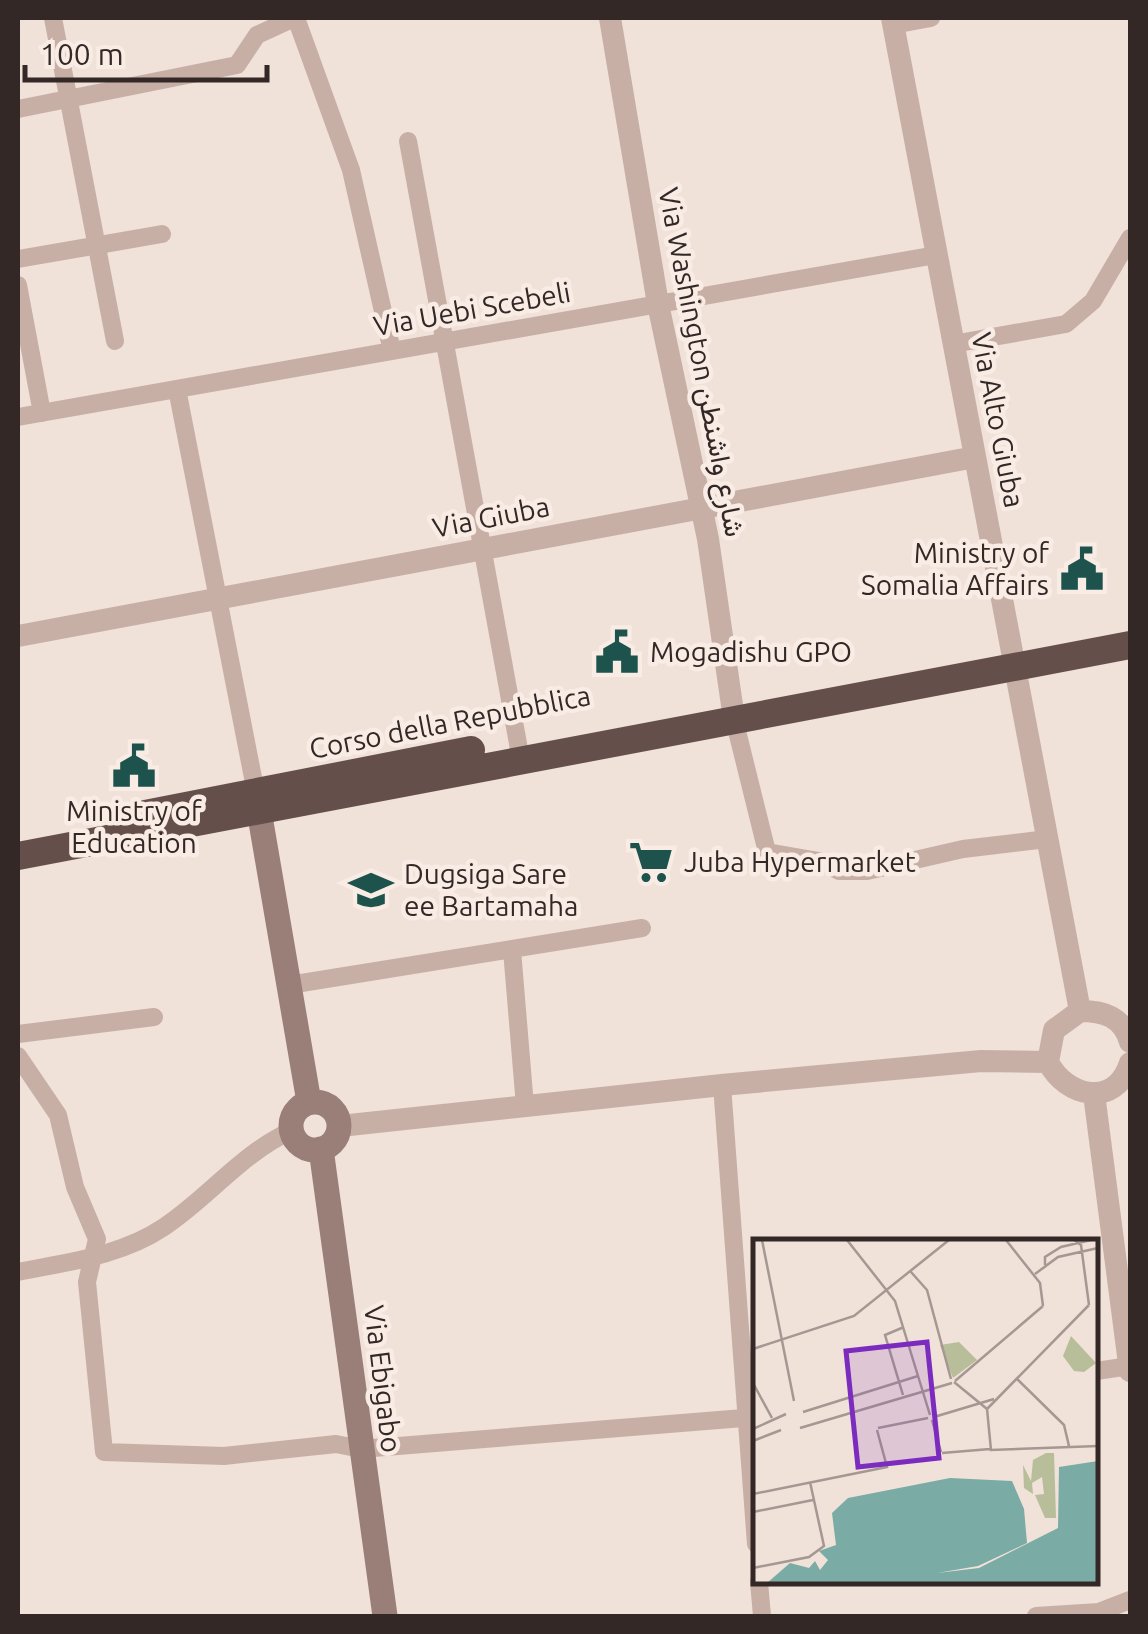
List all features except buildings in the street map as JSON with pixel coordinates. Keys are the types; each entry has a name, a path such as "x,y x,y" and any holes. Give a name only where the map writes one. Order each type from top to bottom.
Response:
{"highway":[{"path":"1013,658 1130,626"},
{"path":"18,856 258,803 733,709 1013,658 1130,645"},
{"path":"18,837 258,803"}],"main road":[{"path":"258,803 308,1102"},
{"path":"308,1102 330,1106 340,1126 334,1141 321,1150 299,1144 292,1131 292,1116 308,1102"},
{"name":"Via Ebigabo","path":"321,1150 385,1616"}],"street":[{"path":"53,18 116,340"},
{"path":"245,18 258,35"},
{"path":"18,109 238,65 258,35 295,18 351,170 392,351"},
{"name":"Via Washington شارع واشنطن","path":"610,18 658,304 702,508 733,709"},
{"path":"892,21 931,18"},
{"name":"Via Alto Giuba","path":"892,21 1080,1011"},
{"path":"408,141 448,341 519,750"},
{"path":"18,259 162,234"},
{"path":"953,344 1066,324 1080,316 1130,238"},
{"name":"Via Uebi Scebeli","path":"18,418 936,254"},
{"path":"18,285 25,367 42,413"},
{"path":"177,389 258,803"},
{"name":"Via Giuba","path":"18,636 975,457"},
{"path":"733,709 767,852 820,861 840,871 868,871 963,849 1047,838"},
{"path":"289,985 642,928"},
{"path":"512,950 524,1106"},
{"path":"1130,1042 1120,1022 1109,1015 1080,1011 1054,1030 1048,1062 1070,1089 1094,1094 1120,1082 1130,1063"},
{"path":"18,1034 154,1017"},
{"path":"18,1056 58,1115 75,1187 97,1239 87,1282 104,1452 224,1456 336,1444 362,1448 750,1417"},
{"path":"340,1126 722,1085 981,1062 1048,1062"},
{"path":"722,1085 753,1480"},
{"path":"1094,1094 1130,1368 1098,1371"},
{"path":"18,1272 94,1256 164,1228 232,1175 257,1148 292,1131"},
{"path":"759,1584 762,1616"},
{"path":"1036,1616 1099,1612 1130,1600"}],"place":[{"name":"Ministry of Somalia Affairs","path":"1082,569"},
{"name":"Mogadishu GPO","path":"617,652"},
{"name":"Ministry of Education","path":"134,766"},
{"name":"Juba Hypermarket","path":"651,862"},
{"name":"Dugsiga Sare ee Bartamaha","path":"371,890"}]}
